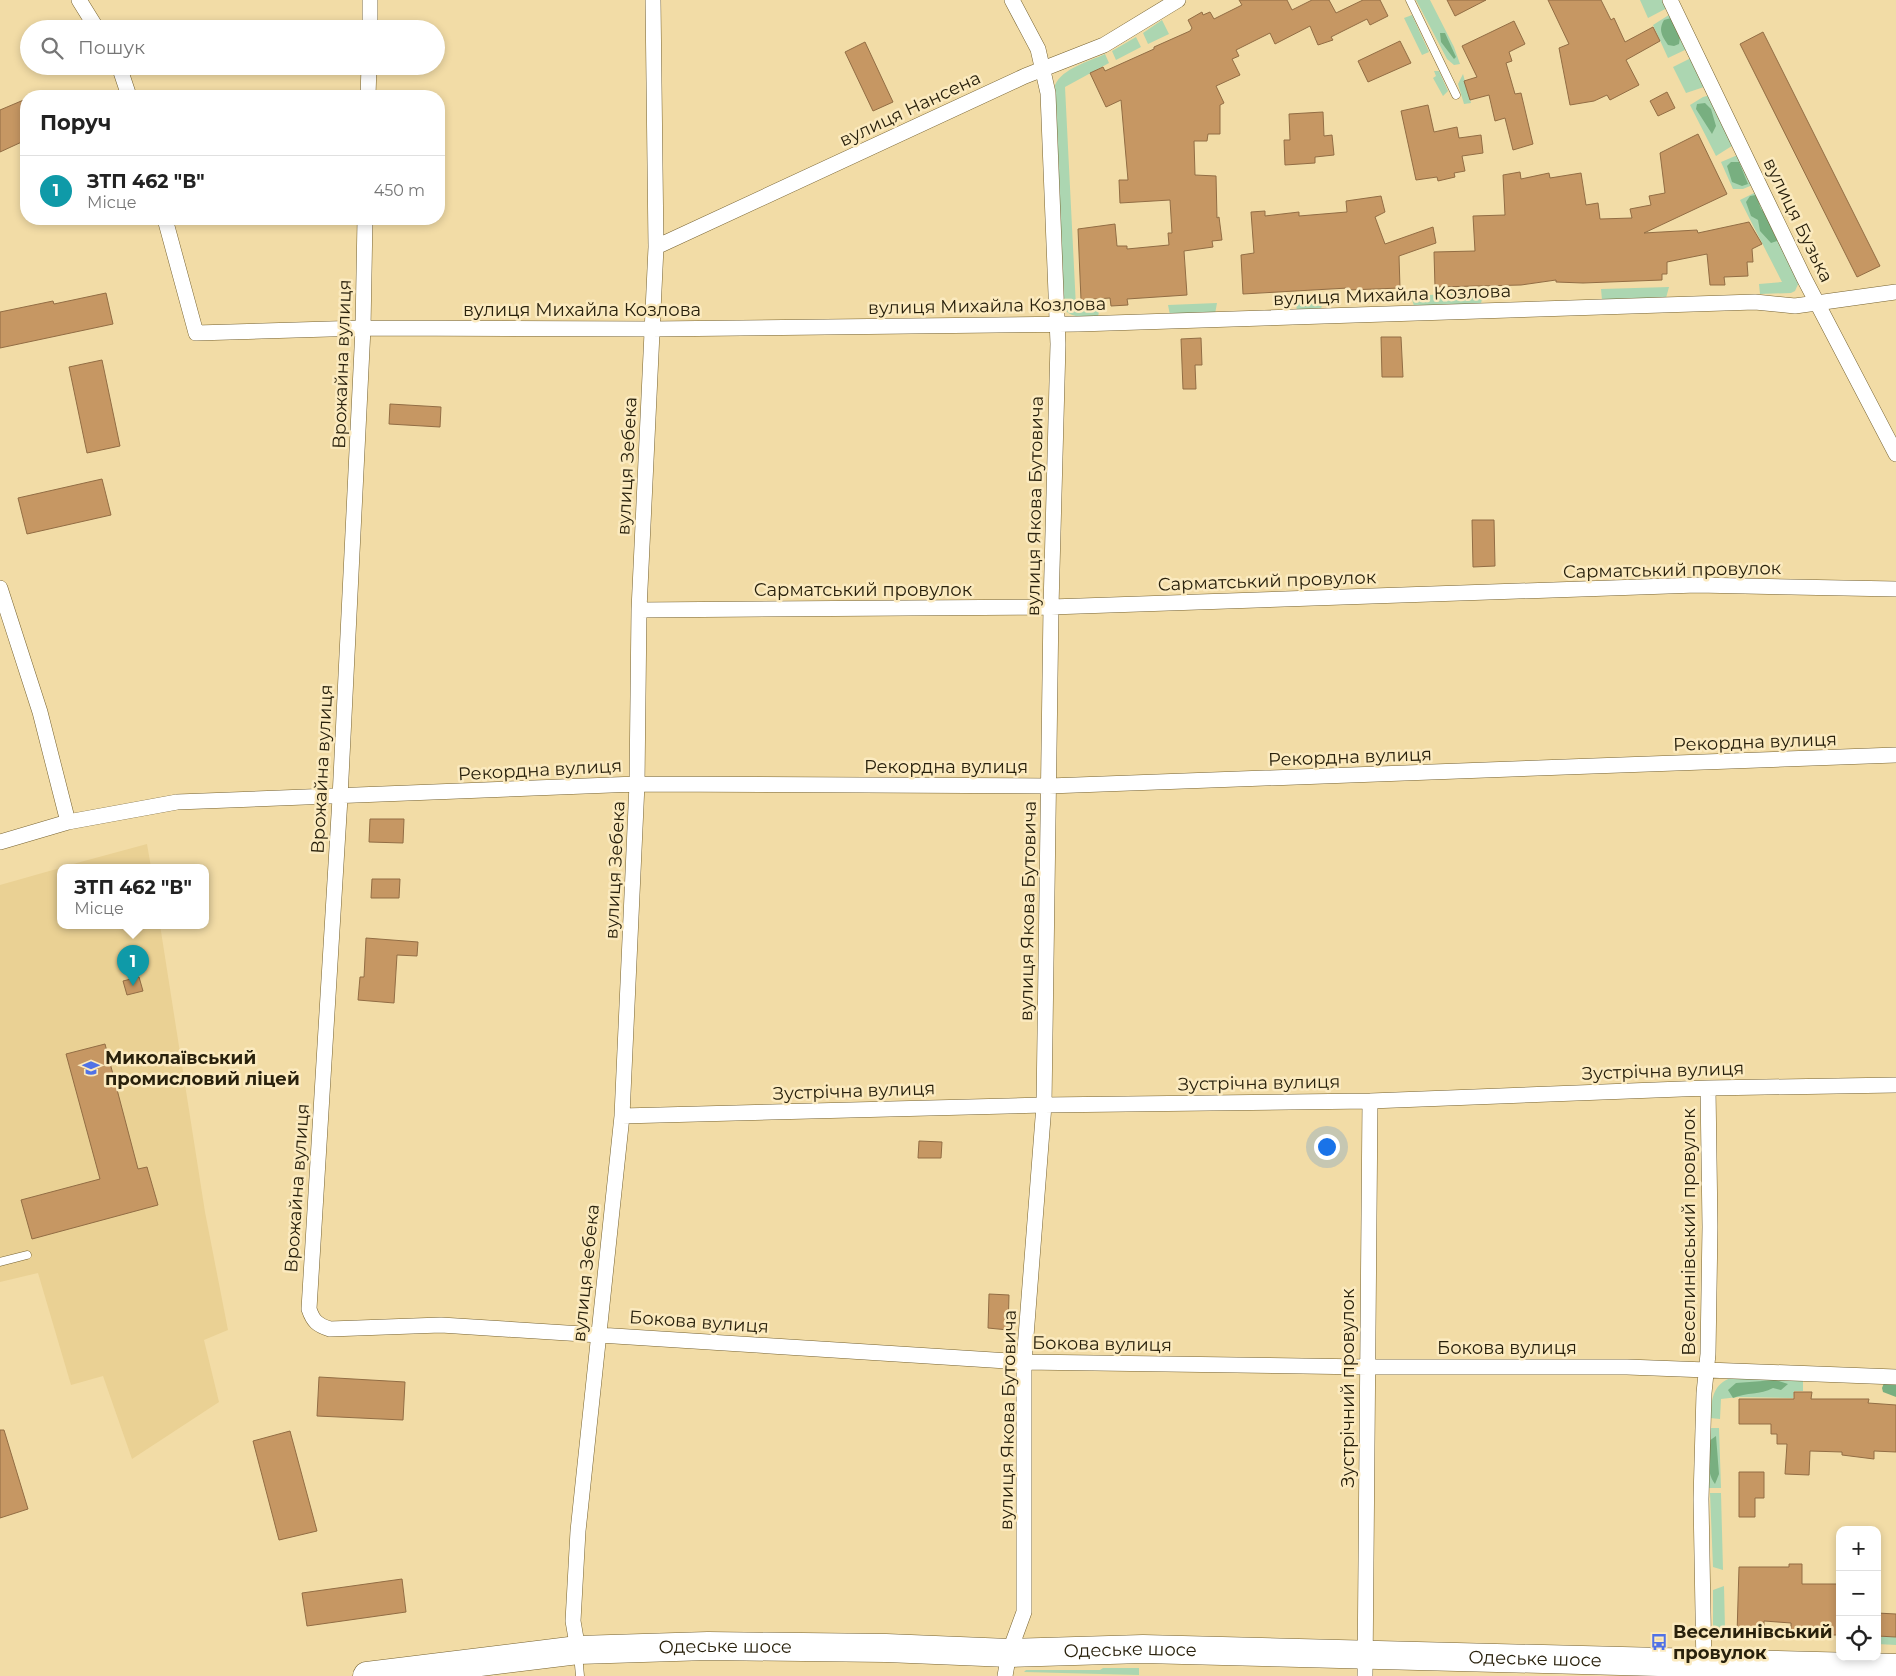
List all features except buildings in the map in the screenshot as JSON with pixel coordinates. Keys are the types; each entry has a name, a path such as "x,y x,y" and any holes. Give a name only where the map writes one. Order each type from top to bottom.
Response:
{"highway":[{"name":"Одеське шосе","path":"367,1676 579,1663 772,1646 1007,1664 1143,1649 1365,1665 1704,1669 1896,1668"}],"street":[{"path":"79,0 91,20"},
{"path":"370,0 370,20"},
{"name":"вулиця Зебека","path":"579,1663 574,1621 578,1531 622,1116 637,784 639,610 656,247 653,0"},
{"name":"вулиця Якова Бутовича","path":"1007,1664 1024,1612 1024,1362 1044,1105 1057,324 1048,93 1038,48 1012,0"},
{"name":"вулиця Нансена","path":"656,247 1043,69 1104,44 1178,0"},
{"name":"вулиця Бузька","path":"1670,0 1817,303 1896,454"},
{"path":"122,75 127,90"},
{"path":"368,90 369,75"},
{"name":"вулиця Михайла Козлова","path":"167,225 196,333 363,328 652,329 1057,324 1755,302 1795,306 1896,292"},
{"name":"Врожайна вулиця","path":"312,1319 309,1309 340,798 363,328 365,225"},
{"name":"Сарматський провулок","path":"639,610 1051,607 1697,585 1896,590"},
{"path":"0,588 40,712 68,822"},
{"name":"Рекордна вулиця","path":"0,842 68,822 177,802 340,798 637,784 1049,786 1896,755"},
{"name":"Зустрічна вулиця","path":"622,1116 1044,1105 1370,1101 1708,1088 1896,1085"},
{"name":"Веселинівський провулок","path":"1704,1669 1701,1491 1710,1227 1708,1088"},
{"name":"Зустрічний провулок","path":"1365,1665 1370,1101"},
{"name":"Бокова вулиця","path":"312,1319 320,1326 330,1329 441,1325 1024,1362 1627,1367 1896,1377"}],"lane":[{"path":"1410,0 1456,95"},
{"path":"0,1262 27,1255"}],"shaded area":[{"path":"147,844 150,864 73,864"},
{"name":"Миколаївський промисловий ліцей","path":"57,869 57,929 161,929 205,1212 228,1330 204,1340 219,1402 132,1459 103,1376 71,1385 38,1273 0,1282 0,885"}],"green space":[{"path":"1416,0 1430,0 1454,47 1460,64 1454,65 1447,59"},
{"path":"1640,0 1666,0 1669,7 1648,18"},
{"path":"1672,13 1689,48 1668,58 1653,25"},
{"path":"1412,15 1429,52 1422,55 1404,18"},
{"path":"1671,18 1680,37 1679,44 1674,46 1668,45 1661,30 1664,20"},
{"path":"1162,20 1169,34 1148,44 1143,33"},
{"path":"1440,33 1445,33 1456,57 1454,59 1441,42"},
{"path":"1136,37 1141,47 1116,60 1112,51"},
{"path":"1105,54 1109,63 1065,87 1076,307 1100,306 1098,317 1079,317 1066,312 1063,308 1055,85 1070,70"},
{"path":"1693,57 1707,86 1686,93 1673,67"},
{"path":"1434,71 1439,71 1448,91 1443,96 1433,78 1436,76"},
{"path":"1463,74 1471,103 1464,104 1458,84"},
{"path":"1711,95 1735,144 1716,156 1690,105 1703,97"},
{"path":"1705,103 1711,109 1716,126 1712,134 1696,109 1697,104"},
{"path":"1740,154 1755,184 1743,189 1733,189 1721,162"},
{"path":"1731,162 1739,162 1748,184 1742,186 1732,182 1727,166"},
{"path":"1758,191 1800,280 1795,291 1791,293 1760,294 1759,284 1782,282 1740,200"},
{"path":"1756,195 1761,209 1769,217 1779,237 1777,241 1771,243 1760,231 1758,220 1751,216 1746,202 1750,196"},
{"path":"1669,287 1666,298 1602,300 1601,289"},
{"path":"1483,292 1481,304 1414,306 1411,296"},
{"path":"1295,298 1323,298 1321,310 1297,311"},
{"path":"1217,303 1215,314 1170,315 1168,305"},
{"path":"1733,1377 1803,1379 1803,1391 1794,1391 1793,1398 1738,1397 1721,1399 1720,1419 1710,1418 1714,1393 1721,1384"},
{"path":"1776,1380 1788,1384 1781,1390 1773,1388 1733,1398 1728,1390 1736,1383"},
{"path":"1884,1383 1896,1384 1896,1397 1883,1392"},
{"path":"1709,1428 1719,1428 1721,1488 1709,1488"},
{"path":"1716,1436 1719,1474 1715,1484 1709,1469 1709,1441"},
{"path":"1710,1493 1721,1493 1723,1570 1713,1567"},
{"path":"1724,1586 1725,1630 1713,1628 1713,1590"},
{"path":"1881,1637 1896,1637 1896,1645 1881,1644"},
{"path":"1103,1668 1139,1668 1139,1675 1024,1672 1026,1670 1100,1670"}],"place":[{"name":"ЗТП 462 \"В\"","path":"133,986"},
{"name":"Миколаївський промисловий ліцей","path":"91,1068"},
{"name":"Веселинівський провулок","path":"1659,1642"}]}
